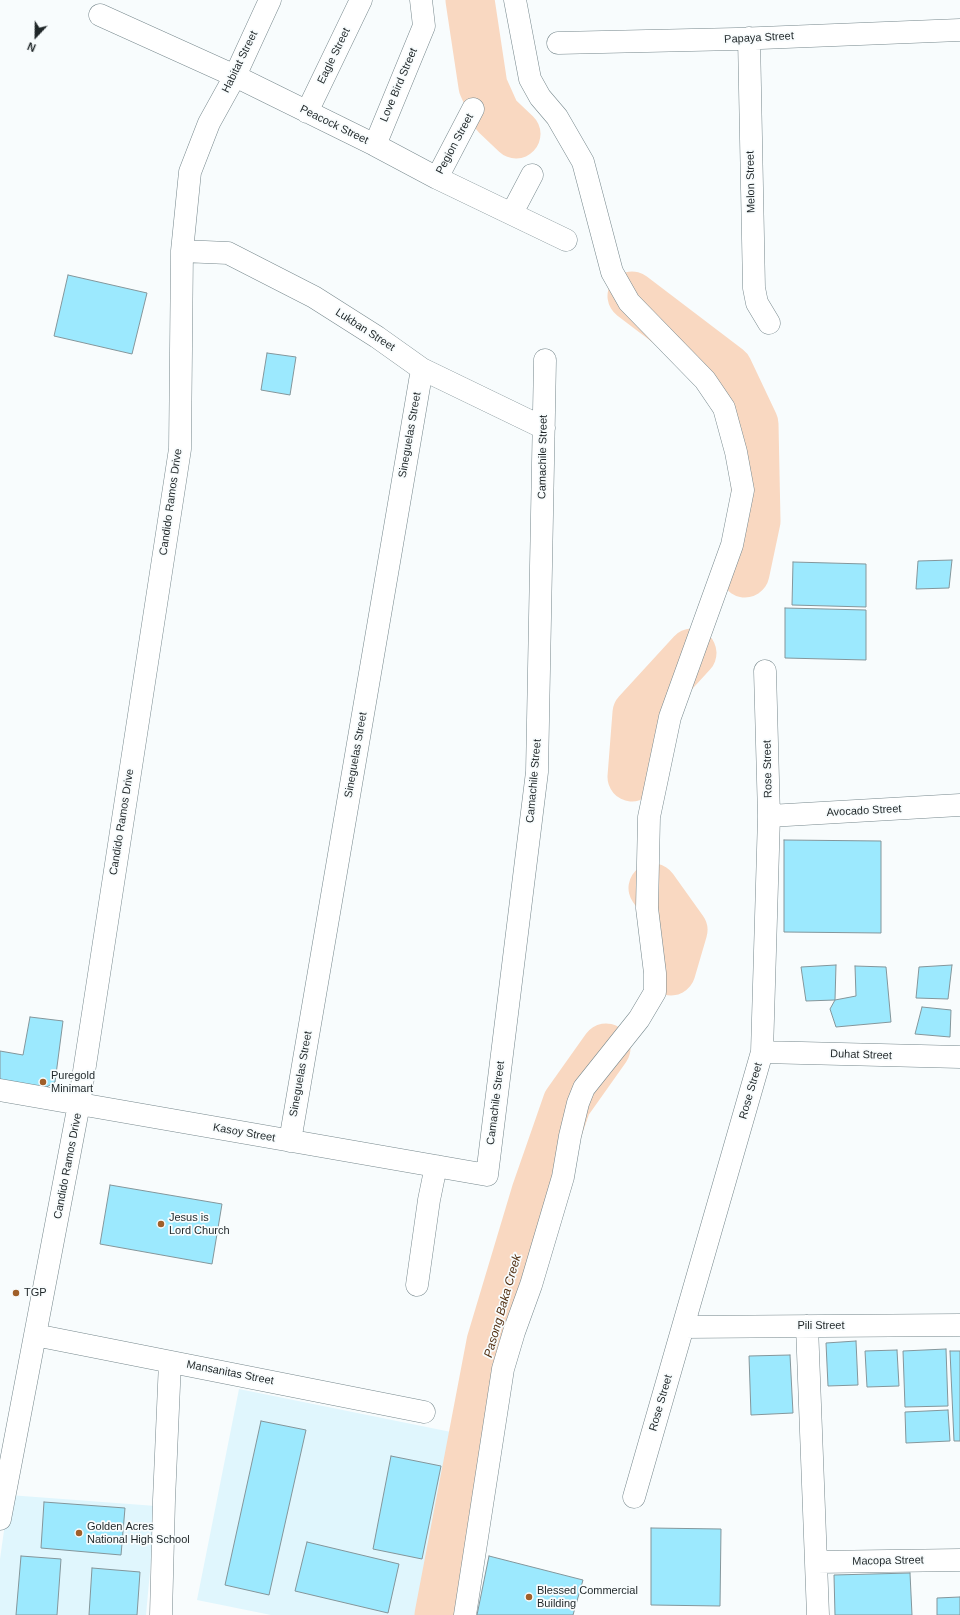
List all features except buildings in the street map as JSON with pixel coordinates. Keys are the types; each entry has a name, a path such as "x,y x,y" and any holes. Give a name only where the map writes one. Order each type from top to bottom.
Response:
{"street":[{"name":"Habitat Street","path":"209,123 235,76 270,0"},
{"name":"Eagle Street","path":"307,112 361,0"},
{"name":"Love Bird Street","path":"375,145 424,26 420,0"},
{"path":"465,1615 503,1369 514,1332 531,1285 563,1177 570,1136 578,1103 584,1088 639,1019 656,992 647,908 649,817 670,717 732,545 743,490 736,452 724,408 705,380 630,302 612,272 582,162 557,117 540,97 530,79 515,0"},
{"name":"Peacock Street","path":"100,15 235,76 375,145 437,178 566,240"},
{"name":"Papaya Street","path":"558,43 960,30"},
{"name":"Melon Street","path":"749,38 754,282 757,303 769,323"},
{"name":"Pegion Street","path":"437,178 473,109"},
{"name":"Candido Ramos Drive","path":"0,1520 79,1104 180,449 182,251 190,172 209,123"},
{"path":"512,213 532,175"},
{"name":"Lukban Street","path":"182,251 228,253 314,297 377,337 422,369 544,428"},
{"name":"Camachile Street","path":"487,1175 537,772 545,360"},
{"name":"Sineguelas Street","path":"290,1141 422,369"},
{"name":"Rose Street","path":"634,1497 762,1052 769,816 765,671"},
{"name":"Avocado Street","path":"769,816 960,805"},
{"name":"Duhat Street","path":"762,1052 960,1057"},
{"name":"Kasoy Street","path":"0,1090 487,1175"},
{"path":"417,1285 429,1200 436,1166"},
{"name":"Pili Street","path":"683,1327 960,1325"},
{"path":"807,1326 818,1615"},
{"name":"Mansanitas Street","path":"35,1335 424,1412"},
{"path":"160,1615 170,1362"},
{"name":"Macopa Street","path":"817,1562 960,1560"}],"shaded area":[{"path":"239,1389 461,1434 425,1615 271,1615 197,1600"},
{"name":"Golden Acres National High School","path":"9,1495 156,1506 146,1615 0,1615 0,1559"}],"waterway":[{"name":"Pasong Baka Creek","path":"470,0 483,86 496,115 516,134"},
{"name":"Pasong Baka Creek","path":"632,296 728,369 754,424 756,521 745,573"},
{"name":"Pasong Baka Creek","path":"632,777 637,713 692,653"},
{"name":"Pasong Baka Creek","path":"653,888 683,930 671,971"},
{"name":"Pasong Baka Creek","path":"439,1615 491,1342 536,1192 567,1103 606,1048"}],"place":[{"name":"Puregold Minimart","path":"43,1082"},
{"name":"Jesus is Lord Church","path":"161,1224"},
{"name":"TGP","path":"16,1293"},
{"name":"Golden Acres National High School","path":"79,1533"},
{"name":"Blessed Commercial Building","path":"529,1597"}]}
